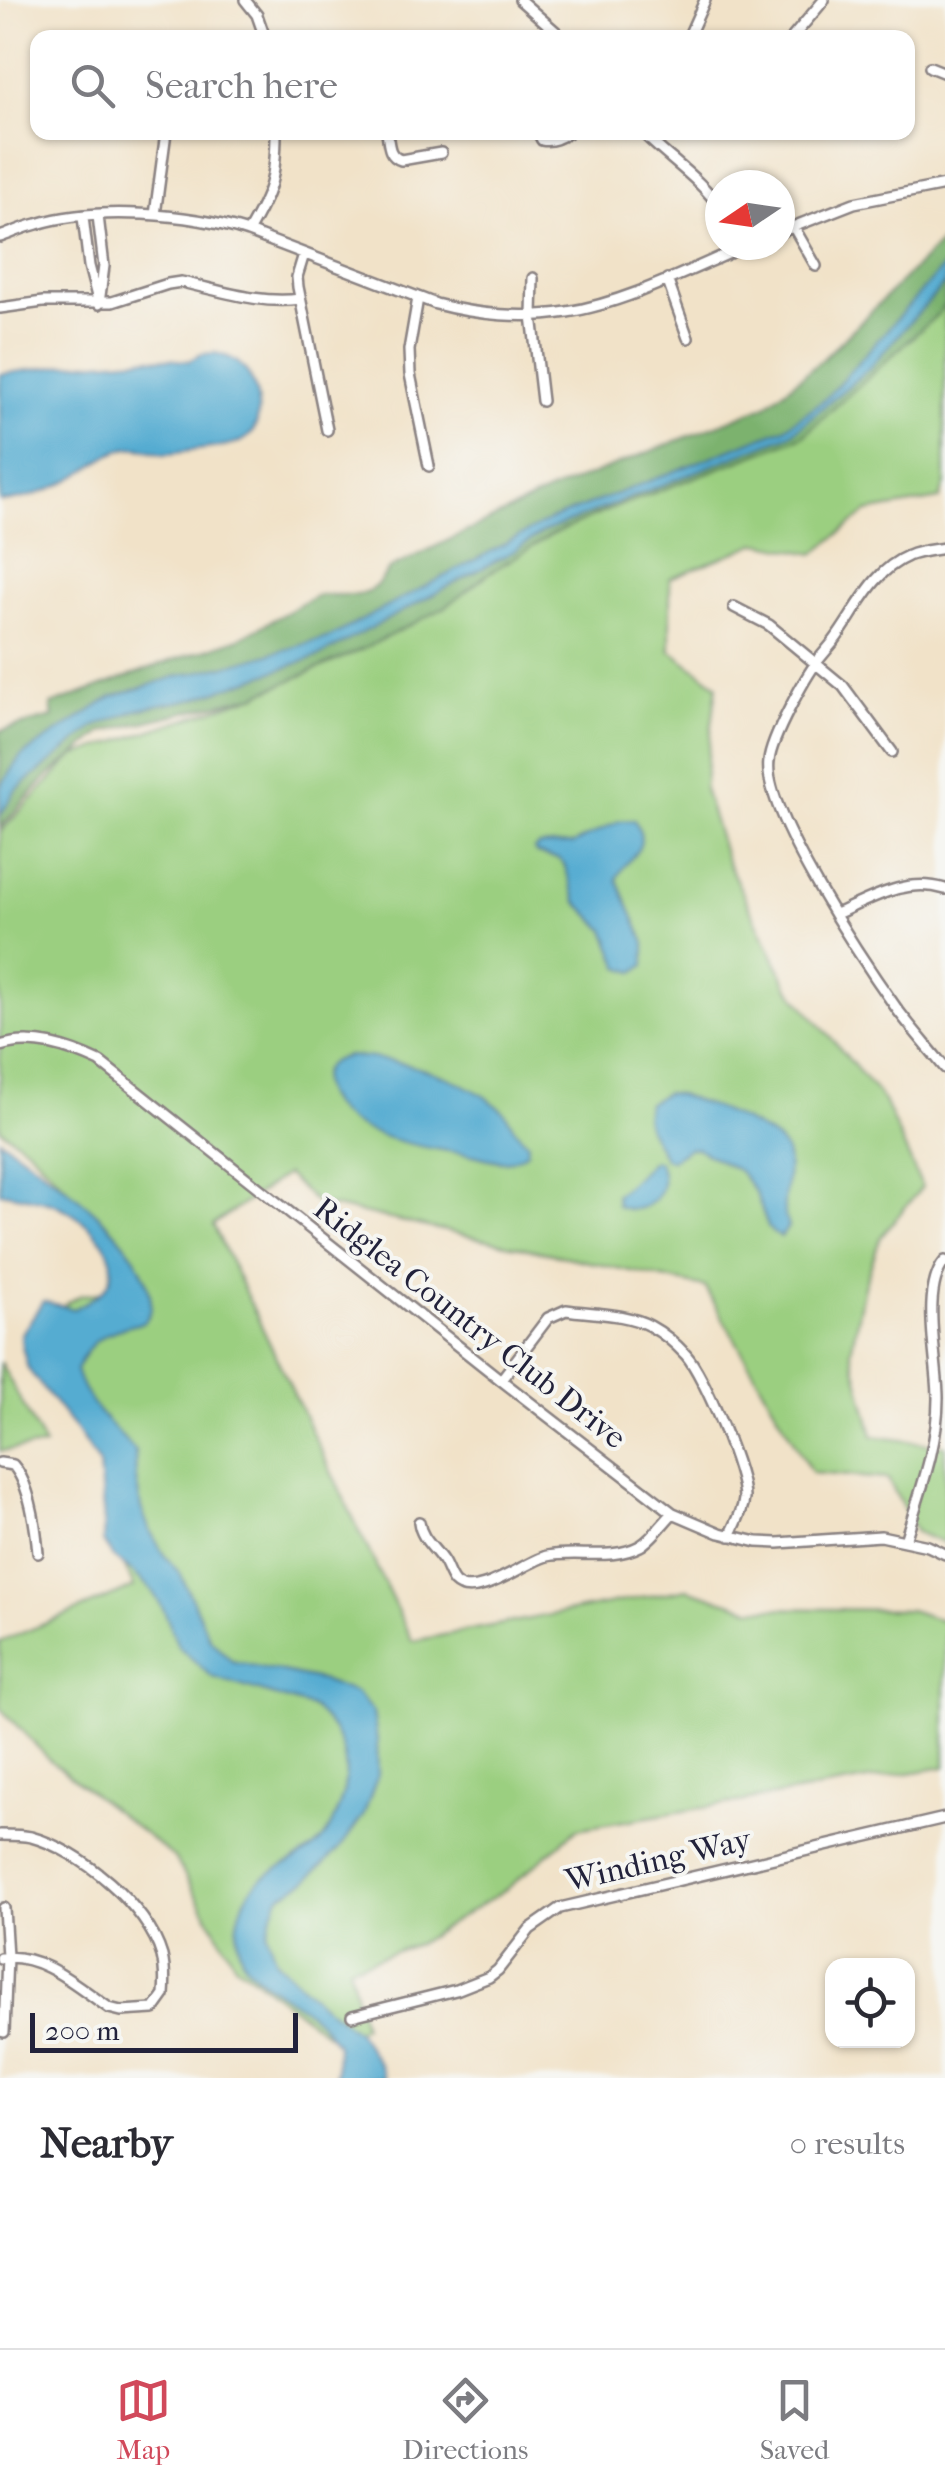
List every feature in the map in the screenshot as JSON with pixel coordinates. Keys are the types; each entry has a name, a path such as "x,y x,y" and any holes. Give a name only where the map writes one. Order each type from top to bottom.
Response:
{"street":[{"path":"245,0 262,30"},
{"path":"520,0 552,30"},
{"path":"692,30 705,0"},
{"path":"799,30 824,0"},
{"path":"930,67 945,74"},
{"path":"155,215 165,140"},
{"path":"248,232 273,182 276,140"},
{"path":"388,140 390,152 400,160 441,153"},
{"path":"650,140 705,190"},
{"path":"795,225 854,203 945,185"},
{"path":"0,238 59,218 123,213 224,224 418,298 466,312 532,315 568,312 616,298 712,260"},
{"path":"98,216 104,266 99,304"},
{"path":"83,217 99,304"},
{"path":"795,229 816,266"},
{"path":"304,254 297,277 327,430"},
{"path":"534,278 532,315 542,401"},
{"path":"667,280 688,338"},
{"path":"0,308 44,302 99,304 181,282 266,300 300,299"},
{"path":"418,298 409,350 410,374 429,466"},
{"path":"945,548 918,552 890,565 868,591 816,662 773,741 768,763 784,823 862,959 945,1068"},
{"path":"734,607 769,626 843,686 892,752"},
{"path":"836,914 900,886 932,885 945,889"},
{"name":"Ridglea Country Club Drive","path":"0,1046 36,1042 69,1049 100,1062 673,1513 756,1542 881,1536 928,1546 945,1554"},
{"path":"905,1541 931,1456 936,1423 932,1292 945,1261"},
{"path":"501,1380 548,1318 558,1312 629,1318 662,1333 687,1356 701,1378 733,1458 744,1496 730,1536"},
{"path":"0,1463 13,1464 20,1472 32,1512 38,1553"},
{"path":"419,1522 420,1534 441,1558 455,1584 462,1587 480,1586 522,1570 544,1556 606,1554 640,1546 673,1513"},
{"name":"Winding Way","path":"352,2016 489,1978 530,1930 560,1908 945,1818"},
{"path":"0,1835 30,1837 49,1844 94,1869 129,1900 152,1932 162,1956 164,1995 154,2008 121,2011 109,2008 39,1962 3,1957"},
{"path":"4,1908 4,2032"}],"green space":[{"path":"945,238 945,304 938,314 803,436 553,534 489,573 446,607 363,649 257,695 103,732 45,779 0,828 0,731 53,717 51,705 240,638 318,595 368,592 389,569 548,492 765,406 823,359"},
{"path":"945,304 945,483 940,499 867,512 814,554 758,543 670,578 670,650 717,685 704,789 726,859 789,988 884,1101 922,1187 880,1238 864,1286 851,1351 873,1436 945,1446 945,1544 916,1532 888,1479 812,1473 705,1287 316,1203 286,1174 213,1225 412,1641 687,1589 749,1608 909,1610 945,1621 945,1767 577,1829 508,1888 417,1944 349,1967 363,2026 335,2040 235,1964 175,1858 52,1762 0,1708 0,1642 134,1587 104,1521 112,1511 83,1398 48,1314 81,1295 108,1292 118,1239 27,1148 0,1129 0,832 74,756 257,695 892,355"},
{"path":"0,1362 45,1446 0,1451"}],"water":[{"path":"945,265 945,283 867,370 791,434 543,532 319,656 197,698 136,710 94,727 15,791 0,816 0,787 20,757 112,697 330,637 550,520 785,428 825,399"},
{"path":"215,353 241,365 254,386 257,421 242,441 169,454 127,448 52,488 0,502 0,374 152,358 189,361"},
{"path":"634,820 640,846 617,879 645,943 645,965 634,972 620,967 605,930 577,902 564,864 534,850 538,846 573,844 619,821"},
{"path":"348,1056 409,1065 471,1089 504,1112 528,1143 527,1152 514,1159 495,1160 408,1143 352,1123 327,1097 322,1077 325,1068"},
{"path":"666,1093 731,1115 779,1142 788,1163 784,1207 788,1227 781,1237 768,1227 756,1193 739,1171 696,1148 689,1148 671,1160 664,1158 647,1125 646,1111 648,1103"},
{"path":"0,1139 87,1205 126,1245 140,1267 149,1290 149,1316 100,1338 76,1370 93,1404 135,1451 141,1508 150,1531 180,1573 210,1639 232,1661 324,1681 356,1693 373,1712 378,1775 363,1816 340,1848 307,1880 279,1897 267,1934 276,1961 357,2031 385,2078 336,2078 337,2044 312,2015 250,1970 240,1953 239,1915 250,1892 267,1875 313,1848 330,1827 343,1795 343,1754 332,1729 311,1707 212,1677 178,1646 151,1589 112,1556 103,1541 99,1465 28,1369 21,1335 43,1301 73,1309 94,1298 110,1280 110,1256 96,1234 64,1209 0,1192"},
{"path":"654,1160 659,1163 662,1184 654,1200 638,1208 617,1206 616,1194"}]}
